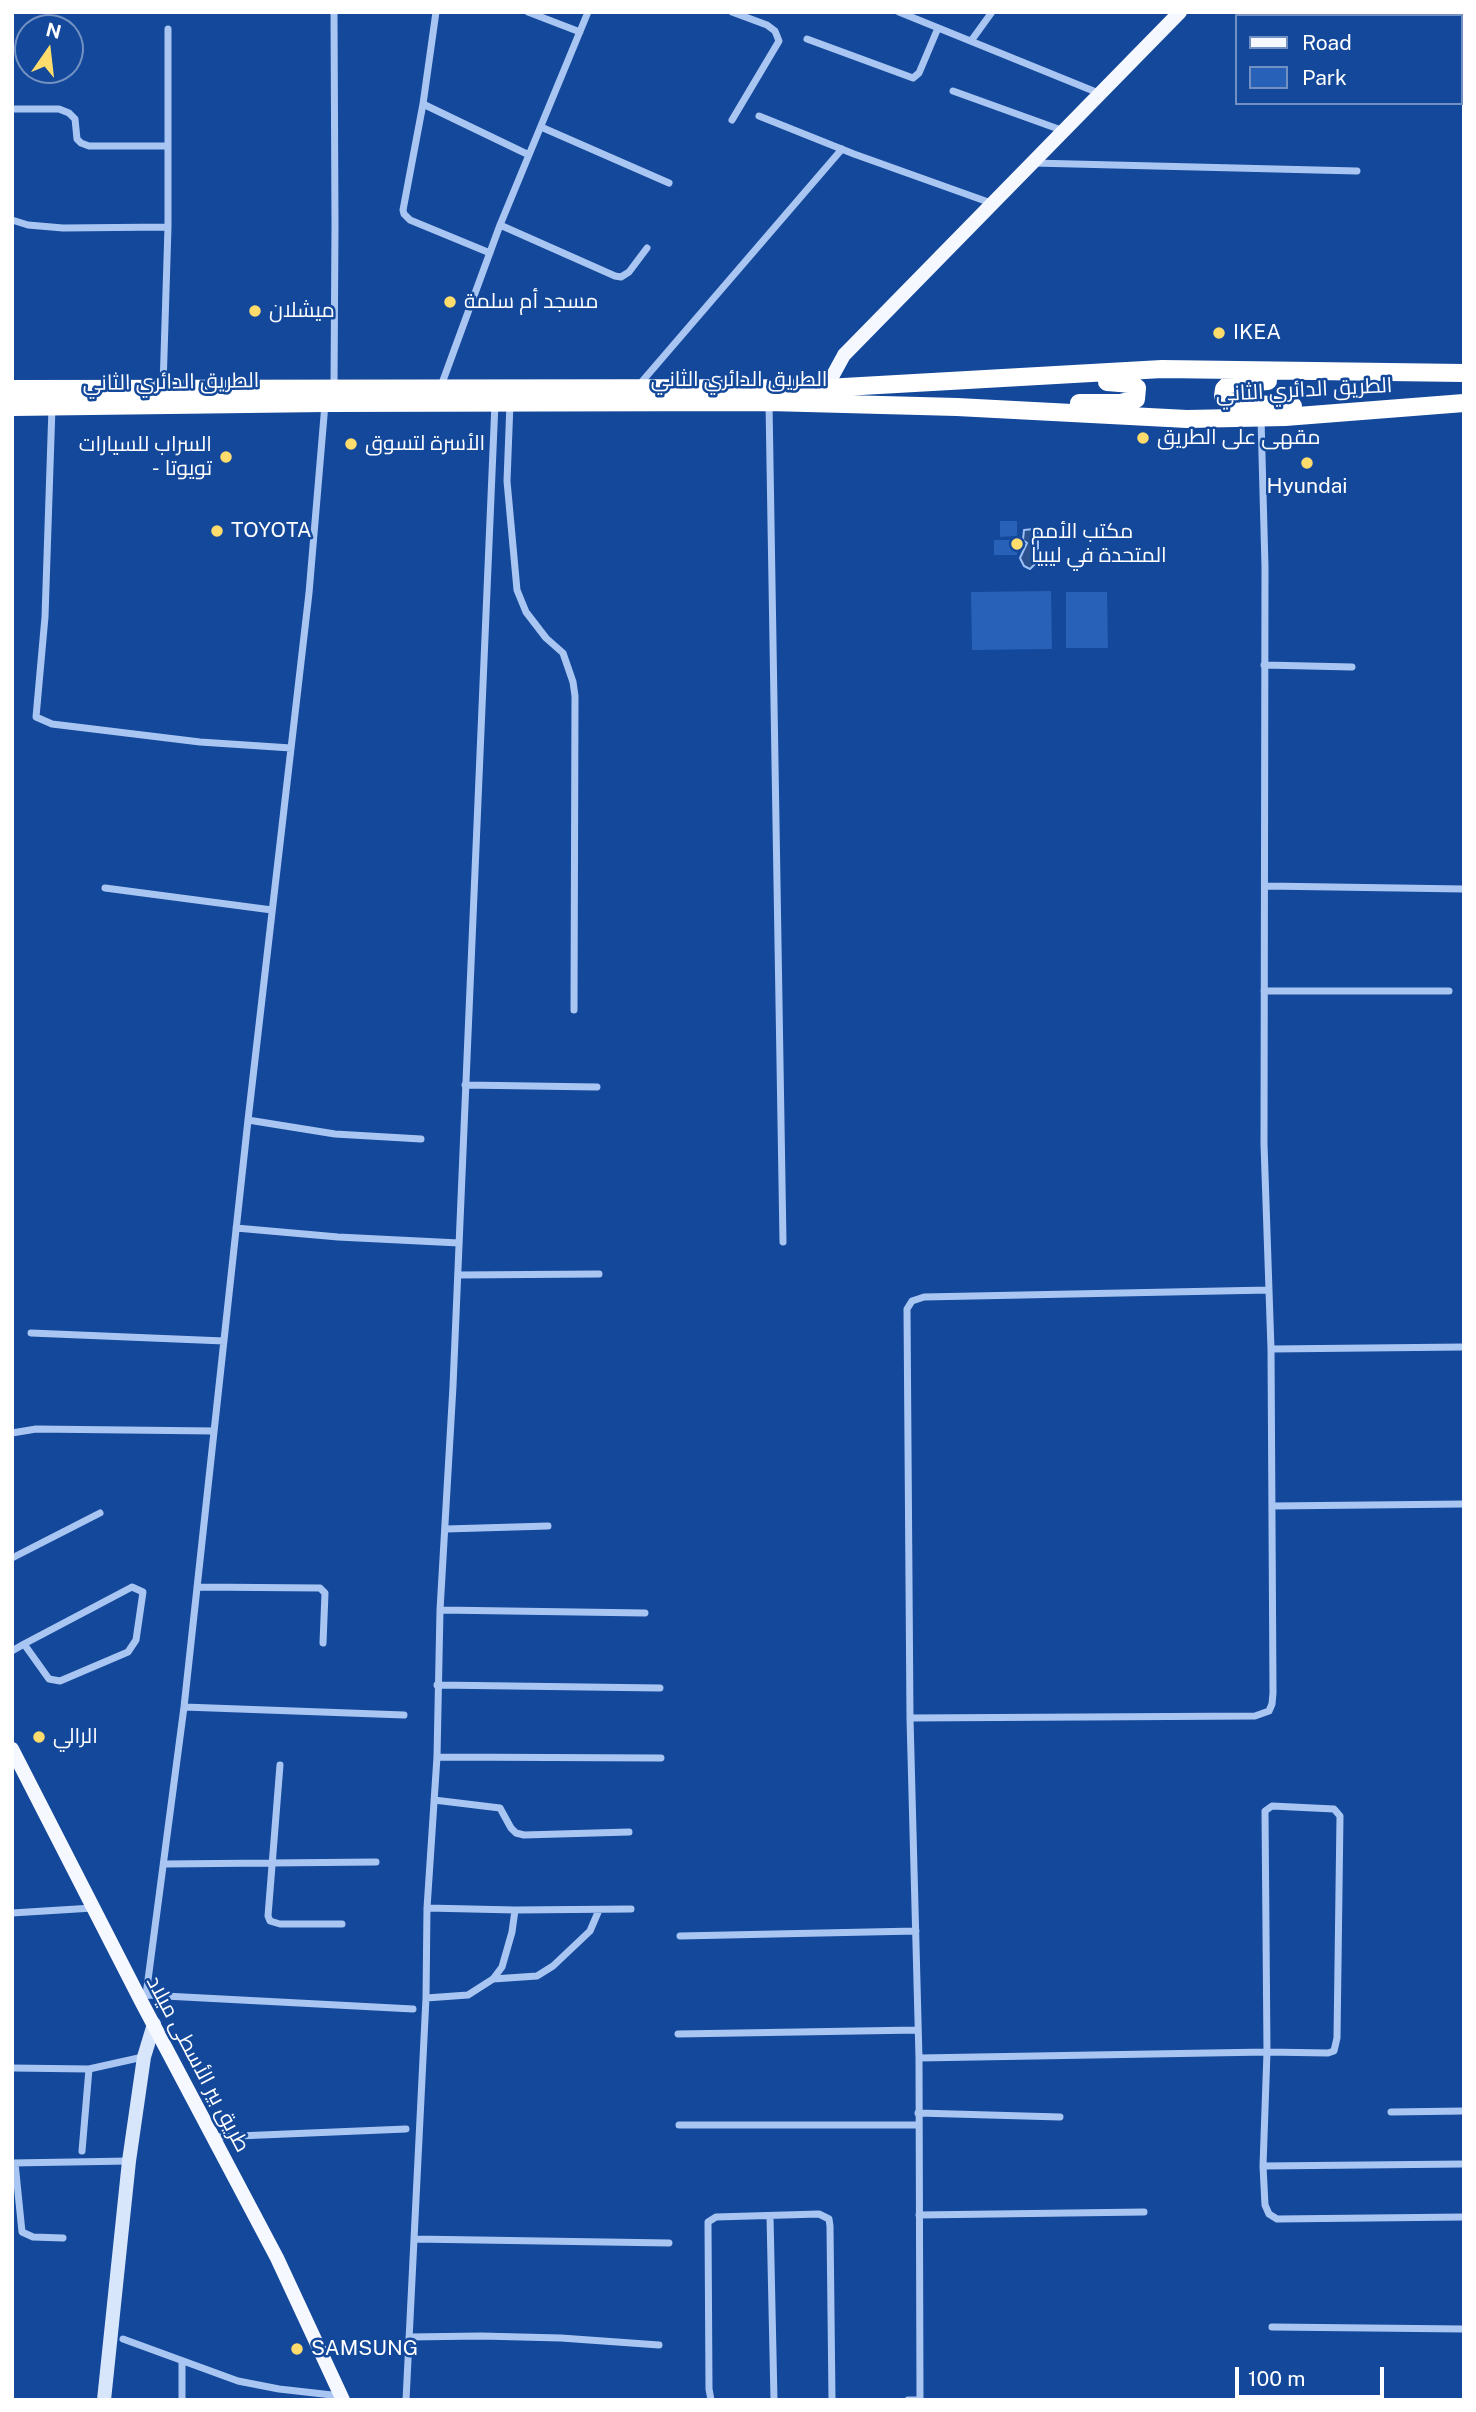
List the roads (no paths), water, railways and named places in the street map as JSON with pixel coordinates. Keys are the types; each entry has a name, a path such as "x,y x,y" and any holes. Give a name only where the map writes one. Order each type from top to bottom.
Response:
{"highway":[{"name":"الطريق الدائري الثاني","path":"12,407 329,395 441,387 826,388 1162,369 1464,373"},
{"path":"1365,373 1228,384 1223,397 1231,403 1294,406 1392,401 1464,403"},
{"path":"957,407 1121,403 1136,399 1138,393 1132,384 1124,382 1027,378"},
{"name":"الطريق الدائري الثاني","path":"12,388 163,387 503,403 769,402 957,407 1187,419 1261,417 1464,403"}],"main road":[{"path":"826,388 844,355 1180,12"},
{"name":"طريق بير الأسطى ميلاد","path":"12,1749 276,2258 342,2398"},
{"path":"104,2400 129,2161 144,2057 154,2024"}],"street":[{"path":"334,12 335,225 329,395 184,1707 143,1998 413,2009"},
{"path":"436,12 423,104 403,210 410,220 490,253"},
{"path":"528,12 580,32"},
{"path":"441,387 500,225 588,12"},
{"path":"732,12 767,25 775,31 779,41 732,120"},
{"path":"900,12 1101,94"},
{"path":"971,41 992,12"},
{"path":"807,39 913,78 919,73 938,28"},
{"path":"163,387 168,227 168,29"},
{"path":"953,91 1064,131"},
{"path":"423,104 529,155"},
{"path":"12,109 59,109 69,113 75,119 80,143 89,146 168,146"},
{"path":"759,116 992,203"},
{"path":"541,127 669,183"},
{"path":"638,387 842,149"},
{"path":"1033,163 1357,171"},
{"path":"12,220 28,225 63,228 168,227"},
{"path":"500,225 621,277 629,272 648,248"},
{"path":"769,402 783,1242"},
{"path":"503,403 517,590 526,612 546,638 563,653 575,696 574,1010"},
{"path":"406,2400 426,1998 427,1908 437,1757 440,1610 458,1275 464,1084 503,403"},
{"path":"52,406 45,618 36,717 52,724 200,741 291,748"},
{"path":"910,1718 1263,1715 1269,1711 1272,1704 1271,1349 1264,1144 1265,567 1261,417"},
{"path":"1264,666 1352,667"},
{"path":"1266,886 1464,889"},
{"path":"105,888 272,910"},
{"path":"1264,991 1449,991"},
{"path":"464,1084 597,1087"},
{"path":"248,1120 335,1134 421,1139"},
{"path":"236,1228 338,1237 459,1243"},
{"path":"458,1275 599,1275"},
{"path":"908,2400 920,2400 919,2058 910,1718 907,1313 912,1301 924,1297 1269,1290"},
{"path":"31,1333 224,1341"},
{"path":"1271,1349 1464,1347"},
{"path":"12,1433 36,1429 214,1432"},
{"path":"1272,1506 1464,1504"},
{"path":"12,1558 100,1513"},
{"path":"446,1529 548,1526"},
{"path":"12,1651 24,1644 132,1587 143,1592 136,1640 128,1652 60,1681 49,1679 24,1644"},
{"path":"197,1587 320,1588 325,1593 323,1643"},
{"path":"440,1610 645,1613"},
{"path":"438,1685 660,1688"},
{"path":"184,1707 404,1715"},
{"path":"437,1757 661,1758"},
{"path":"281,1765 268,1916 270,1921 280,1924 342,1924"},
{"path":"434,1800 500,1808 511,1828 524,1835 629,1832"},
{"path":"919,2058 1267,2052 1328,2053 1334,2050 1340,1816 1334,1809 1272,1806 1265,1811 1267,2052 1263,2166 1265,2205 1269,2214 1278,2219 1464,2217"},
{"path":"164,1864 376,1862"},
{"path":"12,1913 93,1908"},
{"path":"427,1908 631,1909"},
{"path":"426,1998 468,1995 493,1979 502,1967 515,1910"},
{"path":"493,1979 537,1976 553,1966 590,1931 599,1910"},
{"path":"680,1936 916,1931"},
{"path":"678,2034 918,2030"},
{"path":"12,2068 89,2069 144,2057"},
{"path":"82,2151 89,2069"},
{"path":"1391,2112 1464,2111"},
{"path":"918,2113 1060,2117"},
{"path":"679,2125 918,2125"},
{"path":"213,2137 406,2129"},
{"path":"63,2238 33,2237 22,2232 13,2163 129,2161"},
{"path":"1263,2166 1464,2164"},
{"path":"919,2215 1144,2212"},
{"path":"711,2400 708,2222 716,2217 819,2214 829,2220 832,2400"},
{"path":"770,2216 774,2400"},
{"path":"414,2239 668,2244"},
{"path":"1272,2327 1464,2329"},
{"path":"409,2337 561,2338 659,2345"},
{"path":"123,2339 182,2362 259,2386 342,2398"},
{"path":"182,2362 182,2400"}],"place":[{"name":"مسجد أم سلمة","path":"450,302"},
{"name":"ميشلان","path":"255,311"},
{"name":"IKEA","path":"1219,333"},
{"name":"مقهى على الطريق","path":"1143,438"},
{"name":"الأسرة لتسوق","path":"351,444"},
{"name":"السراب للسيارات - تويوتا","path":"226,457"},
{"name":"Hyundai","path":"1307,463"},
{"name":"TOYOTA","path":"217,531"},
{"name":"مكتب الأمم المتحدة في ليبيا","path":"1017,544"},
{"name":"الرالي","path":"39,1737"},
{"name":"SAMSUNG","path":"297,2349"}]}
